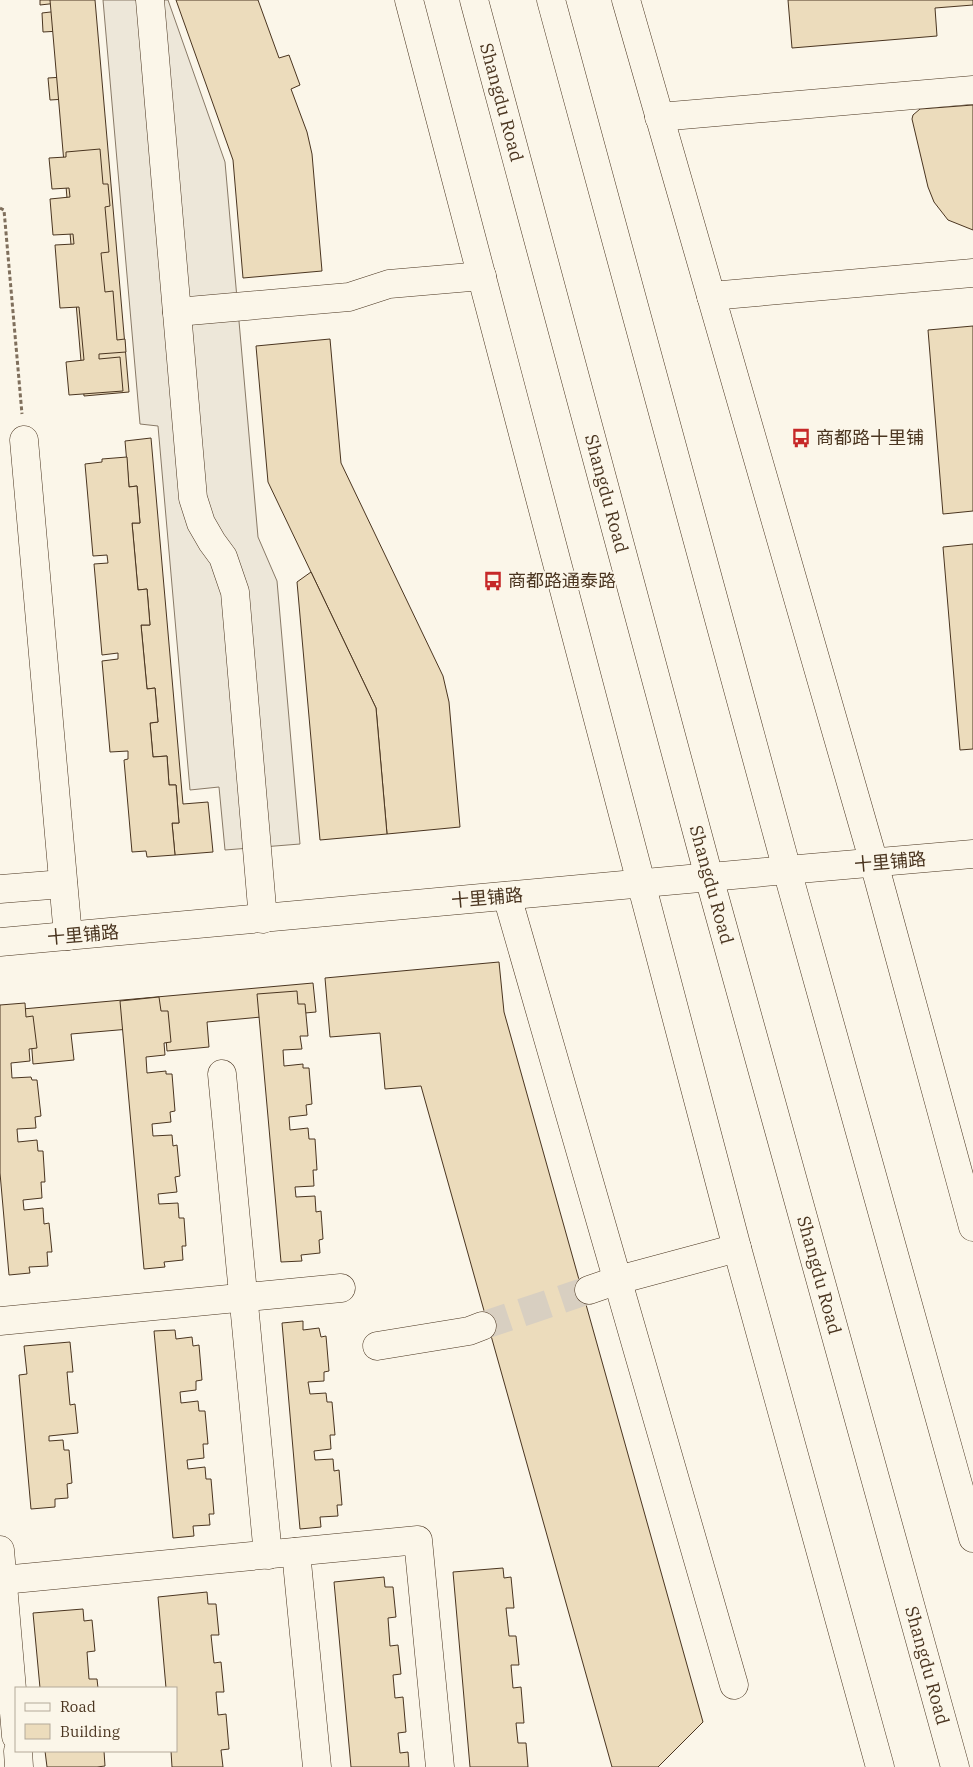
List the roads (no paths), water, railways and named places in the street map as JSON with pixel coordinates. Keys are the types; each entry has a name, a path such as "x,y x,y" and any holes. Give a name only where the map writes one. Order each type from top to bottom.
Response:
{"street":[{"path":"150,0 193,498 201,523 212,542 224,557 235,592 263,919"},
{"path":"409,0 737,1248 880,1767"},
{"name":"Shangdu Road","path":"474,0 709,877 956,1767"},
{"path":"551,0 787,870 973,1538"},
{"path":"626,0 874,863 973,1227"},
{"path":"659,117 973,90"},
{"path":"711,296 973,274"},
{"path":"177,312 350,296 389,284 482,276"},
{"path":"24,440 68,936"},
{"name":"十里铺路","path":"0,942 973,854"},
{"path":"0,889 63,884"},
{"path":"507,896 734,1685"},
{"path":"222,1074 268,1554"},
{"path":"588,1290 737,1248"},
{"path":"0,1321 342,1288"},
{"path":"377,1346 469,1331 482,1326"},
{"path":"3,1580 418,1540 440,1767"},
{"path":"0,1550 15,1724"},
{"path":"296,1552 317,1767"},
{"path":"18,1752 19,1767"}],"tunnel":[{"path":"482,1326 589,1290"}],"place":[{"name":"商都路十里铺","path":"801,438"},
{"name":"商都路通泰路","path":"493,581"}]}
